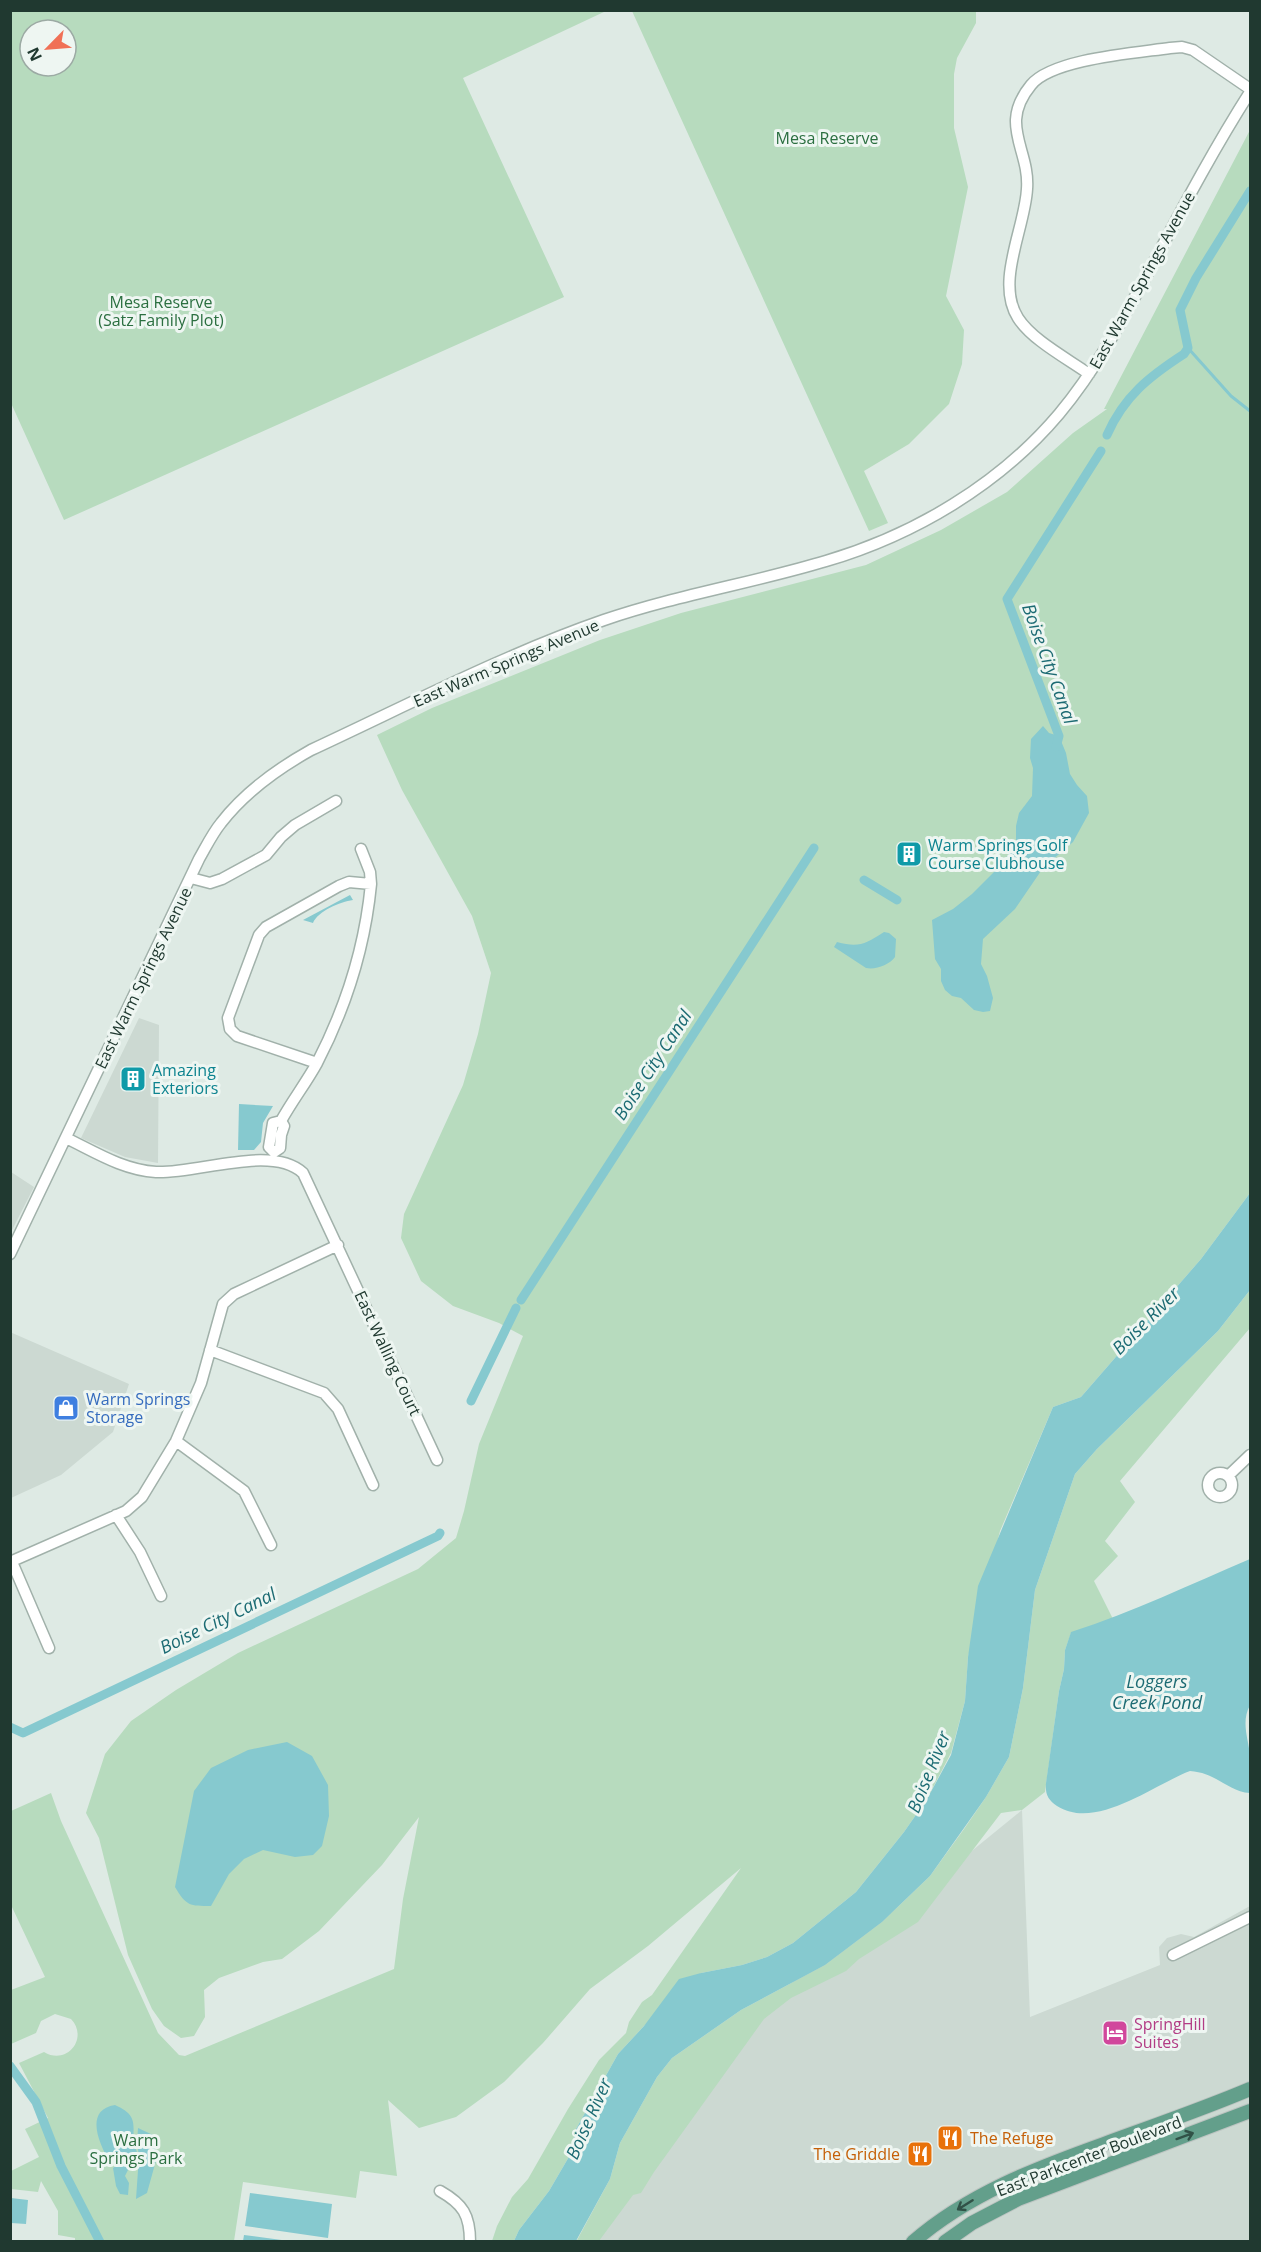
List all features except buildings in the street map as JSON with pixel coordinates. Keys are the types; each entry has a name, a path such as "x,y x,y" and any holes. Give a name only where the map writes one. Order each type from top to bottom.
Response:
{"main road":[{"name":"East Parkcenter Boulevard","path":"920,2239 995,2188 1043,2166 1251,2089"},
{"name":"East Parkcenter Boulevard","path":"945,2241 972,2223 1018,2199 1251,2111"}],"street":[{"path":"1089,374 1030,332 1017,318 1010,300 1008,282 1027,193 1028,176 1016,138 1015,121 1020,102 1031,84 1045,73 1064,65 1182,47 1193,50 1251,91"},
{"name":"East Warm Springs Avenue","path":"10,1254 191,878 220,824 253,789 280,768 311,750 576,630 639,609 826,561 862,549 908,530 938,514 977,488 1013,459 1058,415 1089,374 1119,326 1209,160 1251,91"},
{"path":"191,878 210,884 222,879 266,855 280,837 295,825 336,801"},
{"path":"66,1138 111,1160 142,1170 171,1172 274,1156 269,1147 273,1123 281,1121 317,1062 336,1022 351,981 365,927 371,884 370,872 361,849"},
{"path":"317,1062 237,1036 230,1029 228,1018 255,944 266,927 339,886 349,882 371,884"},
{"name":"East Walling Court","path":"274,1156 296,1166 303,1173 437,1460"},
{"path":"50,1648 11,1562 135,1505 176,1441 194,1403 223,1304 228,1298 338,1245"},
{"path":"210,1350 324,1393 338,1409 373,1485"},
{"path":"176,1441 244,1491 271,1545"},
{"path":"1228,1476 1251,1455"},
{"path":"116,1515 140,1552 161,1596"},
{"path":"1173,1955 1251,1917"},
{"path":"440,2191 463,2207 469,2222 470,2241"}],"shaded area":[{"path":"139,1018 159,1025 158,1163 125,1157 81,1138"},
{"path":"11,1172 34,1187 11,1232"},
{"name":"Warm Springs Storage","path":"10,1332 129,1384 113,1432 61,1475 11,1498"},
{"path":"1022,1810 1030,2017 1160,1965 1159,1947 1167,1938 1181,1934 1194,1937 1250,1906 1250,2241 591,2242 676,2065 930,1885"}],"green space":[{"name":"Mesa Reserve (Satz Family Plot)","path":"10,11 606,11 463,78 564,297 64,520 11,403"},
{"name":"Mesa Reserve","path":"632,11 976,11 976,23 957,58 954,74 954,128 968,187 946,296 964,330 962,364 949,404 909,444 864,471 888,523 869,531"},
{"name":"Warm Springs Park","path":"1250,130 1250,1193 1201,1259 1081,1397 1053,1407 1000,1531 968,1657 965,1701 951,1753 927,1799 856,1892 793,1943 767,1957 742,1965 701,1973 644,2026 618,2054 576,2129 570,2155 549,2191 519,2230 514,2241 492,2241 512,2197 528,2179 599,2060 626,2033 629,2022 642,2002 652,1995 741,1868 648,1946 590,1989 543,2043 504,2082 456,2117 419,2128 388,2100 397,2176 360,2171 356,2198 243,2182 234,2241 75,2241 75,2238 58,2235 58,2211 41,2181 38,2192 11,2189 11,2171 39,2157 25,2129 48,2118 19,2063 44,2052 53,2055 67,2053 73,2048 78,2034 71,2019 55,2014 41,2021 36,2033 11,2044 11,1990 45,1977 11,1905 11,1811 51,1793 61,1821 158,2033 179,2055 185,2056 394,1969 403,1899 419,1817 382,1865 319,1931 282,1959 263,1962 219,1978 204,1990 205,2017 194,2036 181,2038 164,2026 152,2009 128,1955 99,1838 86,1813 105,1754 131,1721 176,1690 238,1653 418,1569 456,1538 479,1444 523,1336 499,1323 453,1306 421,1281 401,1238 404,1214 463,1085 478,1034 491,973 472,916 402,790 377,735 432,708 600,640 681,613 866,565 941,530 1007,492 1073,433 1107,409 1104,409"},
{"path":"1250,1290 1250,1328 1120,1481 1135,1502 1105,1541 1118,1556 1094,1581 1113,1619 1071,1633 1065,1650 1045,1792 1022,1810 1001,1813 918,1922 859,1959 846,1971 791,1998 764,2019 641,2193 633,2195 599,2241 576,2242 610,2179 620,2143 657,2077 672,2058 741,2010 825,1965 882,1922 930,1876 964,1829 1009,1757 1023,1688 1035,1590 1075,1474 1097,1449 1218,1331"}],"water":[{"path":"1043,726 1049,733 1059,736 1066,753 1070,774 1087,796 1089,813 1073,842 1043,868 1015,909 983,939 981,964 993,998 990,1011 974,1010 961,998 952,996 945,990 941,981 941,969 935,959 932,920 953,909 972,894 997,869 1016,845 1019,813 1032,796 1031,739"},
{"path":"350,895 353,900 330,908 313,923 303,920"},
{"path":"884,932 896,939 895,957 886,965 878,968 866,968 834,947 837,942 851,945 862,944"},
{"path":"239,1104 273,1106 263,1123 261,1142 254,1150 238,1150"},
{"name":"Boise River","path":"1250,1193 1250,1290 1218,1331 1097,1449 1075,1474 1035,1590 1023,1688 1009,1757 986,1797 930,1876 882,1922 825,1965 741,2010 672,2058 657,2077 620,2143 610,2179 576,2241 514,2241 519,2230 549,2191 570,2155 576,2129 618,2054 644,2026 679,1979 742,1965 767,1957 793,1943 856,1892 904,1832 927,1799 951,1755 965,1701 968,1657 978,1586 1053,1407 1081,1397 1201,1259"},
{"name":"Loggers Creek Pond","path":"1250,1559 1250,1705 1246,1724 1251,1765 1250,1793 1242,1792 1200,1772 1190,1771 1106,1810 1089,1813 1072,1812 1054,1804 1049,1799 1046,1783 1065,1650 1071,1632 1139,1607"},
{"path":"287,1742 312,1756 328,1785 329,1816 322,1846 313,1855 295,1857 263,1850 244,1859 229,1874 211,1906 189,1904 175,1887 194,1791 211,1768 248,1750"},
{"path":"115,2105 130,2115 134,2125 134,2144 137,2152 136,2155 129,2154 124,2162 109,2161 98,2137 97,2120 100,2113 105,2108"},
{"path":"138,2128 153,2135 157,2157 147,2193 136,2199 139,2156"},
{"path":"117,2165 126,2165 129,2168 125,2176 129,2183 128,2195 120,2194 116,2186 113,2168"},
{"path":"250,2193 332,2204 328,2238 245,2226"},
{"path":"11,2198 28,2200 26,2224 11,2223"},
{"path":"244,2235 289,2241 243,2241"}],"waterway":[{"name":"Boise City Canal","path":"1107,435 1121,409 1139,388 1184,354 1188,348 1180,310 1196,278 1250,191"},
{"path":"1188,348 1231,396 1250,411"},
{"name":"Boise City Canal","path":"1056,747 1059,736 1007,599 1101,451"},
{"name":"Boise City Canal","path":"521,1300 814,848"},
{"name":"Boise City Canal","path":"864,880 897,900"},
{"name":"Boise City Canal","path":"471,1401 516,1308"},
{"name":"Boise City Canal","path":"10,1727 23,1733 438,1536 440,1533"},
{"name":"Boise City Canal","path":"10,2066 36,2102 61,2166 100,2242"}],"place":[{"name":"Warm Springs Golf Course Clubhouse","path":"909,854"},
{"name":"Amazing Exteriors","path":"133,1079"},
{"name":"Warm Springs Storage","path":"66,1408"},
{"name":"SpringHill Suites","path":"1115,2033"},
{"name":"The Refuge","path":"950,2138"},
{"name":"The Griddle","path":"920,2154"}]}
